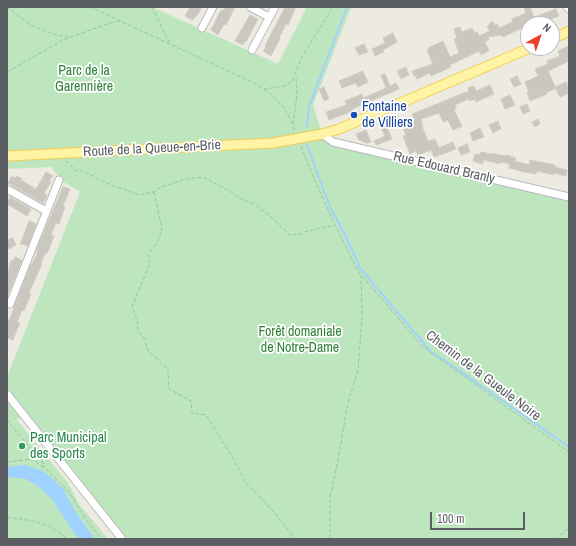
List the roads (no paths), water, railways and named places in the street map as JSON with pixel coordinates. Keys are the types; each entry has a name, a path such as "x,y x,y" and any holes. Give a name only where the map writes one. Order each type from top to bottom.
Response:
{"main road":[{"name":"Route de la Queue-en-Brie","path":"7,156 298,141 339,128 520,52"}],"street":[{"path":"202,28 213,7"},
{"path":"250,7 269,17"},
{"path":"252,50 275,7"},
{"name":"Rue Edouard Branly","path":"322,134 333,142 569,197"},
{"path":"7,312 9,303 58,180"},
{"path":"7,191 10,190 46,211"},
{"path":"7,394 122,539"}],"water":[{"path":"24,465 43,471 64,490 73,508 95,539 80,539 74,533 52,499 39,487 26,479 7,477 7,467"}],"waterway":[{"path":"307,126 309,107 347,7"},
{"path":"307,145 330,207 360,268 431,352 569,447"}],"place":[{"name":"Fontaine de Villiers","path":"354,115"},
{"name":"Parc Municipal des Sports","path":"22,446"}],"park label":[{"name":"Parc de la Garennière","path":"84,80"},
{"name":"Forêt domaniale de Notre-Dame","path":"300,340"}]}
